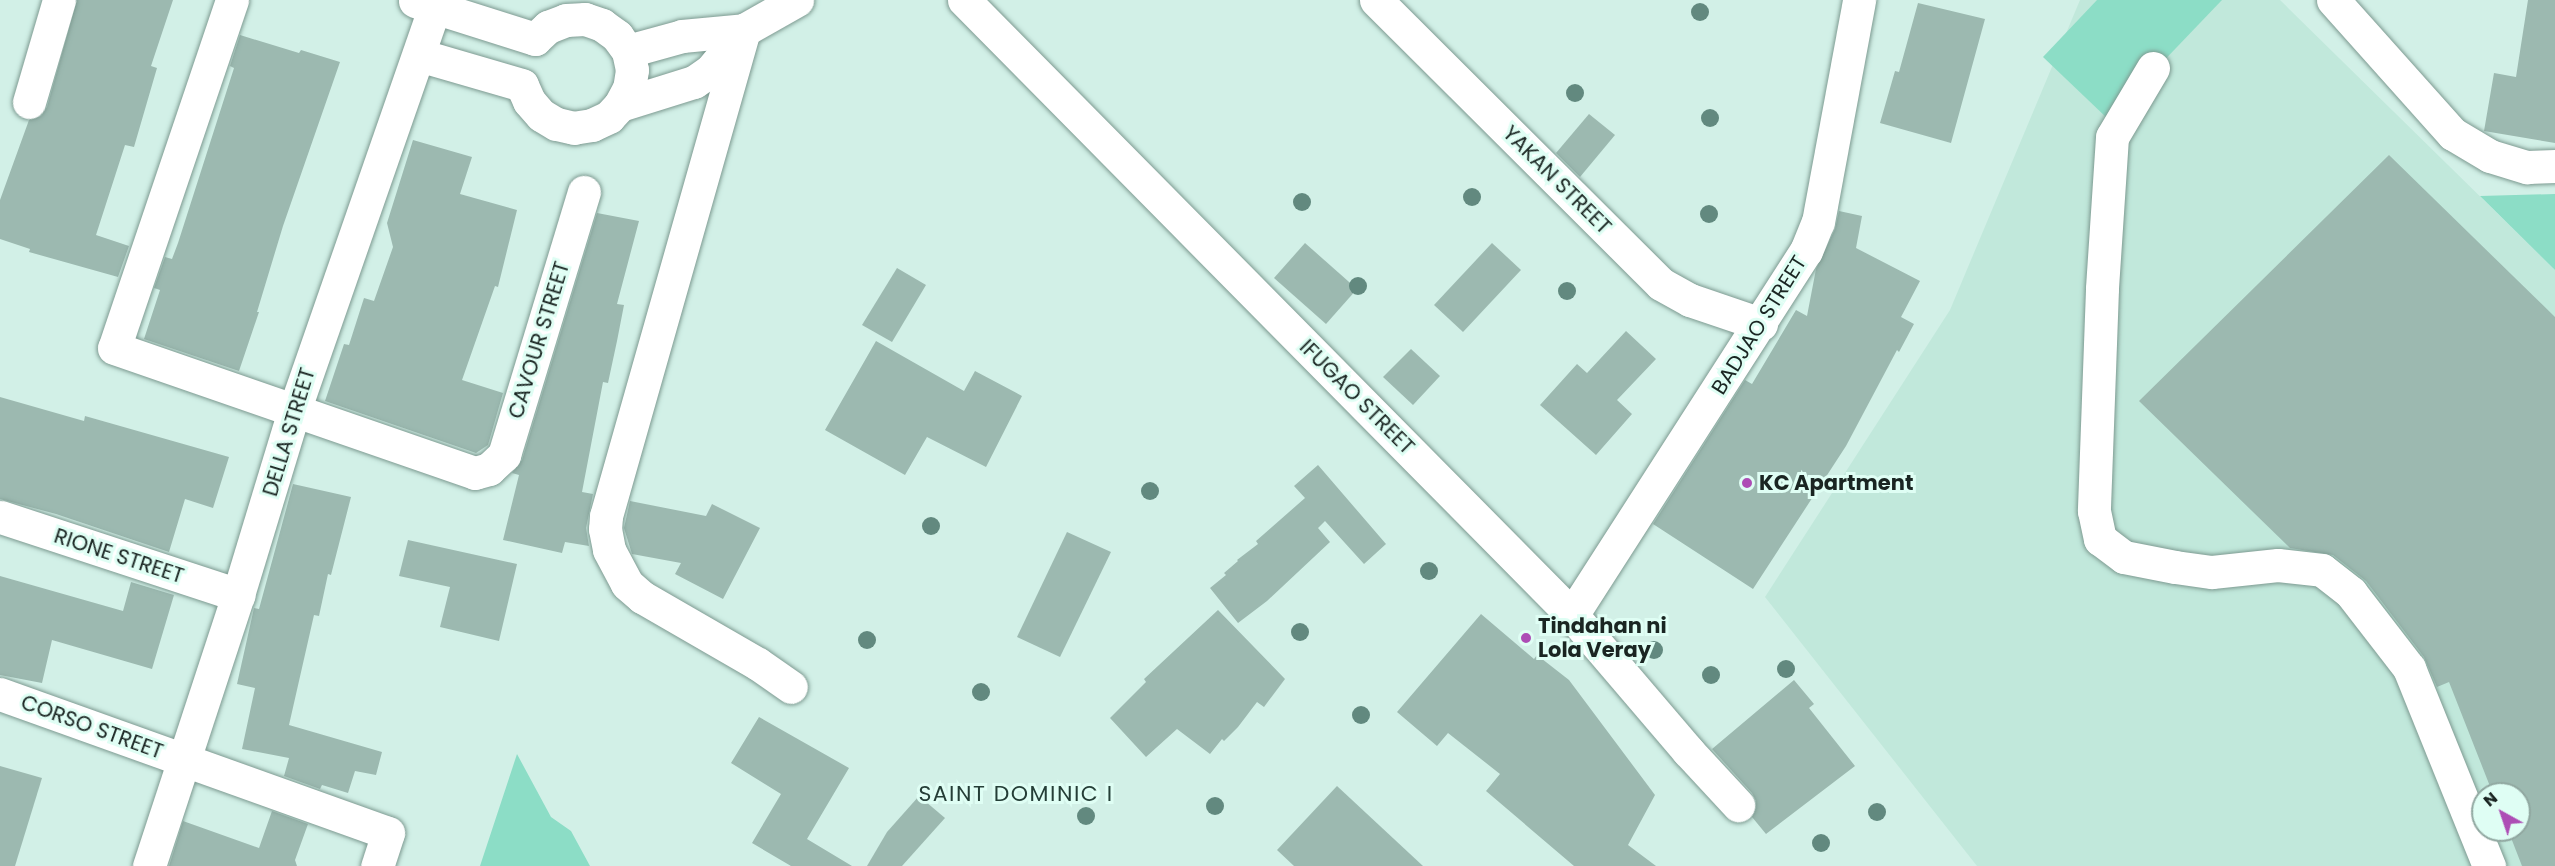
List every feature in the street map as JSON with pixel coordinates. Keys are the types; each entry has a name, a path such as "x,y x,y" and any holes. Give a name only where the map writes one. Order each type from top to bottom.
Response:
{"street":[{"path":"29,102 59,0"},
{"path":"232,0 114,348 294,411"},
{"path":"620,105 694,82 711,70 744,30 798,0"},
{"name":"IFUGAO STREET","path":"964,0 1572,615 1688,751 1738,805"},
{"name":"YAKAN STREET","path":"1376,0 1661,284 1690,300 1761,324"},
{"name":"BADJAO STREET","path":"1572,615 1761,324 1806,250 1818,222 1859,0"},
{"path":"2333,0 2453,134 2490,156 2526,167 2555,166"},
{"path":"419,55 522,85 529,102 541,115 556,124 574,128 592,125 609,117 620,105 629,88 632,70 628,51 617,36 602,25 585,19 566,20 548,27 535,39 428,3"},
{"name":"DELLA STREET","path":"149,866 238,595 294,411 419,55 428,3"},
{"path":"628,51 682,36 744,30"},
{"path":"744,30 606,516 605,529 609,550 627,584 642,597 758,664 790,687"},
{"path":"2153,68 2112,137 2102,289 2094,511 2100,539 2124,557 2175,567 2212,572 2278,565 2322,570 2351,593 2409,668 2489,866"},
{"name":"CAVOUR STREET","path":"294,411 475,473 489,469 504,454 584,192"},
{"name":"RIONE STREET","path":"1,517 238,595"},
{"name":"CORSO STREET","path":"0,694 388,833 377,866"}],"shaded area":[{"path":"2080,0 2280,0 2555,270 2555,866 1977,866 1765,597 1950,310"}],"green space":[{"path":"2097,0 2222,0 2108,119 2043,57"},
{"path":"2555,194 2555,270 2480,196"},
{"path":"517,754 551,817 571,831 590,866 480,866"}],"building":[{"path":"77,0 173,0 151,66 157,68 134,147 125,145 96,235 129,246 118,277 29,252 30,249 0,239 0,200 29,120 41,116 47,107"},
{"path":"2528,0 2555,0 2555,143 2484,131 2494,73 2516,77"},
{"path":"1918,3 1985,19 1951,143 1880,123 1895,71 1899,72"},
{"path":"240,35 299,53 301,50 340,62 283,226 257,312 259,312 239,371 144,339 160,290 154,288 165,257 172,259 178,243 234,68 230,66"},
{"path":"1589,114 1615,135 1580,177 1556,153"},
{"path":"413,140 472,157 460,194 517,210 498,287 495,286 462,380 503,393 488,445 476,453 325,401 344,344 349,345 364,298 374,301 393,247 387,223"},
{"path":"2389,155 2555,317 2555,866 2522,866 2513,842 2531,842 2531,782 2488,782 2449,682 2437,687 2424,657 2366,581 2333,555 2290,548 2139,401"},
{"path":"1839,211 1862,216 1856,248 1920,281 1901,317 1914,324 1899,352 1897,350 1846,446 1753,589 1653,524 1745,380 1752,384 1796,310 1807,316 1816,269 1835,229"},
{"path":"597,213 639,221 617,304 624,305 608,383 603,382 582,492 593,494 586,528 589,546 565,542 562,553 503,540 519,475 512,473 522,460"},
{"path":"1305,243 1357,289 1326,324 1274,278"},
{"path":"1492,243 1521,270 1463,332 1434,305"},
{"path":"897,268 926,285 892,342 862,325"},
{"path":"1626,331 1656,359 1617,400 1632,414 1596,455 1540,405 1577,364 1587,373"},
{"path":"876,341 964,391 975,371 1022,396 986,467 927,437 905,475 825,430"},
{"path":"1411,349 1440,376 1413,405 1383,377"},
{"path":"0,397 84,421 85,416 229,457 213,508 185,499 169,552 56,514 0,499"},
{"path":"1318,465 1386,544 1364,564 1325,521 1318,528 1330,542 1267,601 1238,623 1210,588 1226,575 1224,573 1237,560 1258,544 1256,541 1305,498 1294,486"},
{"path":"293,484 351,497 331,575 328,574 319,616 314,615 289,725 382,752 376,775 355,771 348,793 322,785 320,789 284,776 289,758 242,749 255,688 237,684 254,608 259,609"},
{"path":"630,501 706,516 712,504 760,528 723,599 675,574 681,563 632,554 624,528"},
{"path":"1067,532 1111,552 1060,657 1017,637"},
{"path":"408,540 517,564 499,641 440,627 450,587 399,576"},
{"path":"0,576 123,611 131,582 174,595 152,669 52,640 42,683 0,675"},
{"path":"1218,610 1285,679 1264,707 1257,702 1238,727 1224,741 1222,739 1210,754 1177,729 1146,757 1110,718 1146,682 1144,679"},
{"path":"1481,614 1534,659 1537,655 1569,680 1655,795 1628,845 1656,866 1574,866 1486,791 1500,774 1448,733 1437,746 1397,712"},
{"path":"1794,680 1814,704 1809,708 1855,766 1766,834 1752,817 1756,801 1752,793 1712,749"},
{"path":"759,717 849,768 807,839 852,866 791,866 752,843 781,794 731,763"},
{"path":"0,766 42,778 15,866 0,866"},
{"path":"1337,786 1423,866 1294,866 1277,850"},
{"path":"919,796 945,818 902,866 867,866 887,832"},
{"path":"272,811 308,824 295,860 297,866 169,866 183,821 259,848"}],"place":[{"name":"KC Apartment","path":"1747,483"},
{"name":"Tindahan ni Lola Veray","path":"1526,638"}],"district":[{"name":"SAINT DOMINIC I","path":"1016,794"}]}
